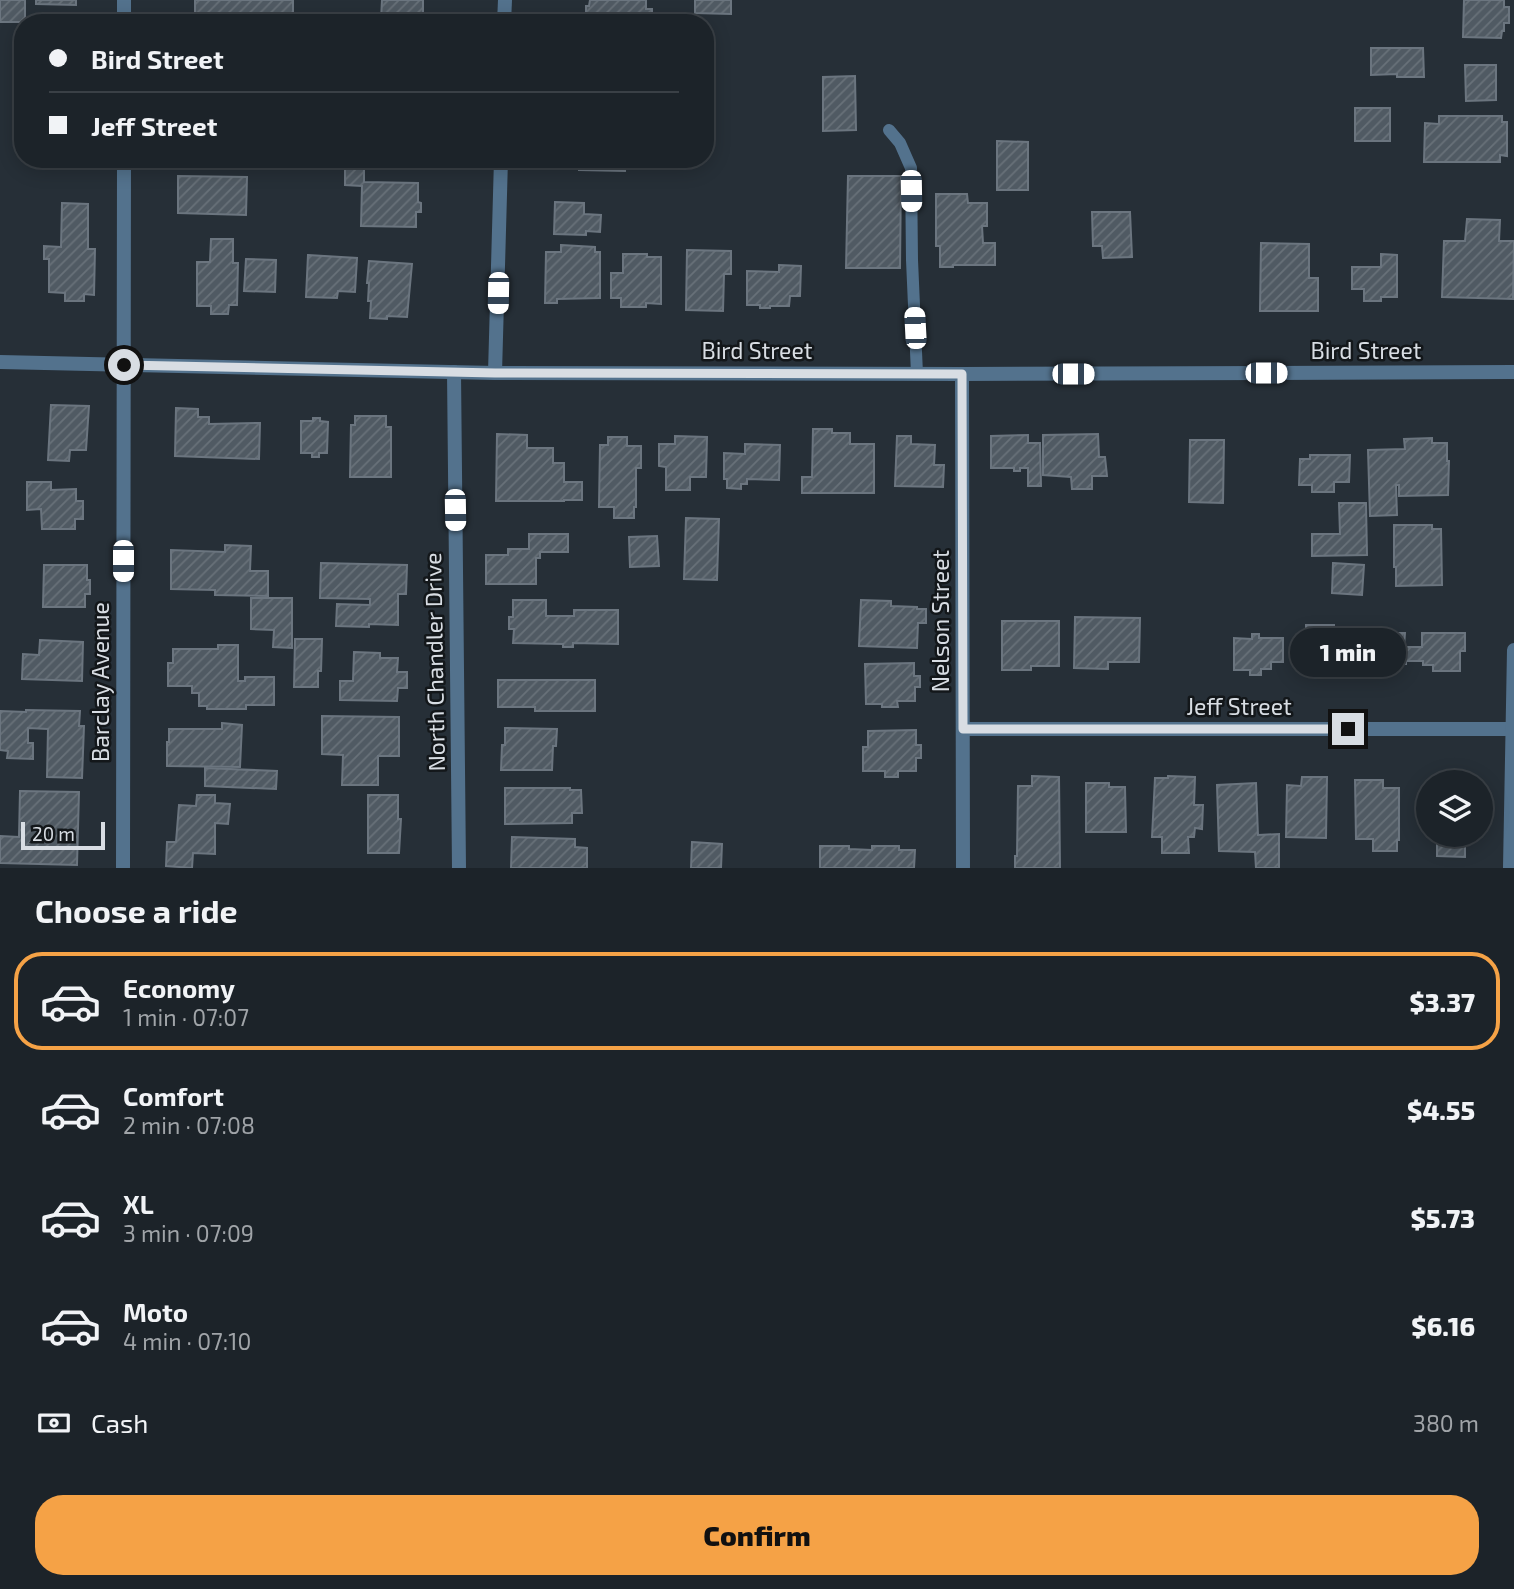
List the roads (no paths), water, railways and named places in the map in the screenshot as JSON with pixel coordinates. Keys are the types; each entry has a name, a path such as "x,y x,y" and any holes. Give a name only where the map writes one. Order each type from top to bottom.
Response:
{"street":[{"name":"Barclay Avenue","path":"123,868 124,168"},
{"path":"495,373 501,168"},
{"name":"Bird Street","path":"0,362 495,373 1514,372"},
{"name":"North Chandler Drive","path":"454,372 458,868"},
{"name":"Nelson Street","path":"962,374 963,868"},
{"path":"1510,868 1514,650"},
{"name":"Jeff Street","path":"963,729 1513,729"}],"lane":[{"path":"889,130 900,143 911,168 917,374"}]}
